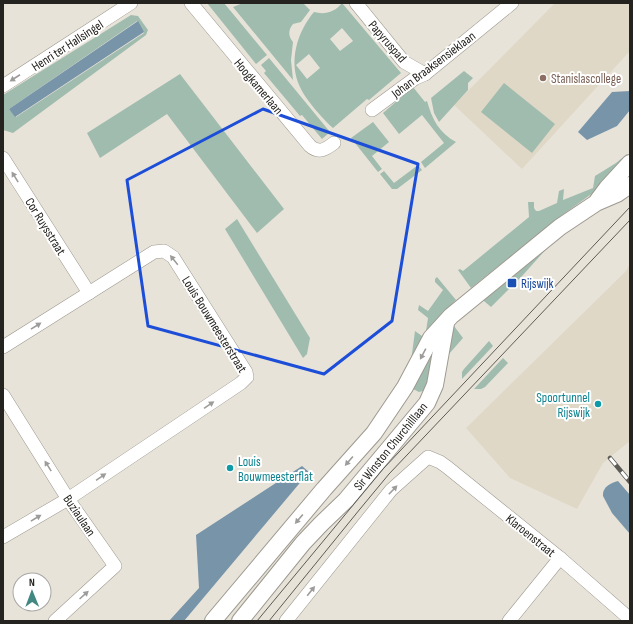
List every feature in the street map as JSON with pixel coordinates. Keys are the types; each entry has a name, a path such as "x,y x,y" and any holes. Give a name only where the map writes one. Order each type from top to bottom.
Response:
{"street":[{"name":"Henri ter Hallsingel","path":"3,86 130,3"},
{"name":"Hoogkamerlaan","path":"191,3 310,146 316,150 324,150 334,143"},
{"name":"Papyruspad","path":"356,3 404,62 425,74"},
{"name":"Johan Braaksensieklaan","path":"372,110 414,79 425,74 512,3"},
{"name":"Cor Ruysstraat","path":"3,158 89,293"},
{"path":"596,203 607,188 630,163"},
{"path":"446,323 451,316 473,297 560,227 596,203 617,194 630,185"},
{"name":"Louis Bouwmeesterstraat","path":"3,347 154,252 164,251 173,257 246,372 247,377 235,388 68,498"},
{"name":"Sir Winston Churchilllaan","path":"213,621 324,489 374,433 405,387 431,338 446,323"},
{"name":"Sir Winston Churchilllaan","path":"240,621 303,543 346,500 426,402 435,385 441,343 446,323"},
{"name":"Buziaulaan","path":"3,395 68,498 115,566 55,621"},
{"name":"Klaroenstraat","path":"286,621 391,490 428,457 440,462 560,558 630,619"},
{"path":"3,537 68,498"},
{"path":"509,621 560,558"}],"highlighted area":[{"path":"263,109 418,164 392,321 324,374 148,326 127,180"}],"shaded area":[{"name":"Stanislascollege","path":"555,3 630,3 630,51 522,169 454,105"},
{"path":"630,264 630,441 603,463 577,509 510,478 466,428 626,271"}],"green space":[{"path":"207,3 224,3 267,55 256,64"},
{"path":"243,3 303,3 310,10 301,22 293,24 289,31 290,38 293,42 291,60 293,80 233,7"},
{"path":"342,3 401,73 333,128 315,109 302,92 296,77 295,58 299,38 314,12 330,12","holes":["342,28 353,41 340,51 330,39","309,54 320,68 307,79 296,65"]},
{"path":"131,15 138,16 148,30 146,35 13,133 3,130 3,95","holes":["137,21 144,33 16,117 9,109"]},
{"path":"269,58 330,132 322,139 302,115 300,116 264,73 266,71 261,65"},
{"path":"464,71 473,78 468,83 468,90 439,122 434,113 431,98"},
{"path":"180,74 284,209 257,233 167,114 100,158 87,133"},
{"path":"504,83 555,124 532,153 481,112"},
{"path":"413,87 425,102 427,101 431,114 437,125 445,134 456,142 425,168 421,162 444,143 422,115 399,134 383,113"},
{"path":"373,122 389,142 372,156 382,169 378,172 351,138"},
{"path":"627,154 629,156 597,190 561,216 471,288 458,270 460,269 463,271 529,217 528,202 534,202 534,208 536,211 539,211 557,203 559,191 564,189 563,200 593,188 595,176"},
{"path":"418,165 422,170 397,189 392,189 380,174 384,171 394,183"},
{"path":"237,219 310,338 307,354 303,358 225,229"},
{"path":"548,247 491,307 484,301 484,298"},
{"path":"437,277 456,300 437,319 411,361 415,331 422,336 426,331 428,318 418,310 419,305 428,311 443,290 435,282"},
{"path":"454,326 463,338 442,362 448,336"},
{"path":"436,337 428,385 423,391 419,392 409,387"},
{"path":"489,341 493,346 462,379 462,372 464,369"},
{"path":"503,358 508,363 485,387 481,389 474,389"}],"water":[{"path":"138,21 144,32 15,117 9,109"},
{"path":"630,91 630,110 617,126 587,140 578,132 612,92"},
{"path":"302,466 309,472 184,621 169,621 199,588 196,535"},
{"path":"618,481 630,495 630,534 612,513 603,496 605,488"}],"tram line":[{"path":"257,621 383,469 630,207"},
{"path":"269,621 389,474 630,220"}],"railway":[{"path":"610,458 630,482"}],"place":[{"name":"Stanislascollege","path":"543,78"},
{"name":"Rijswijk","path":"512,283"},
{"name":"Spoortunnel Rijswijk","path":"598,404"},
{"name":"Louis Bouwmeesterflat","path":"230,468"}]}
